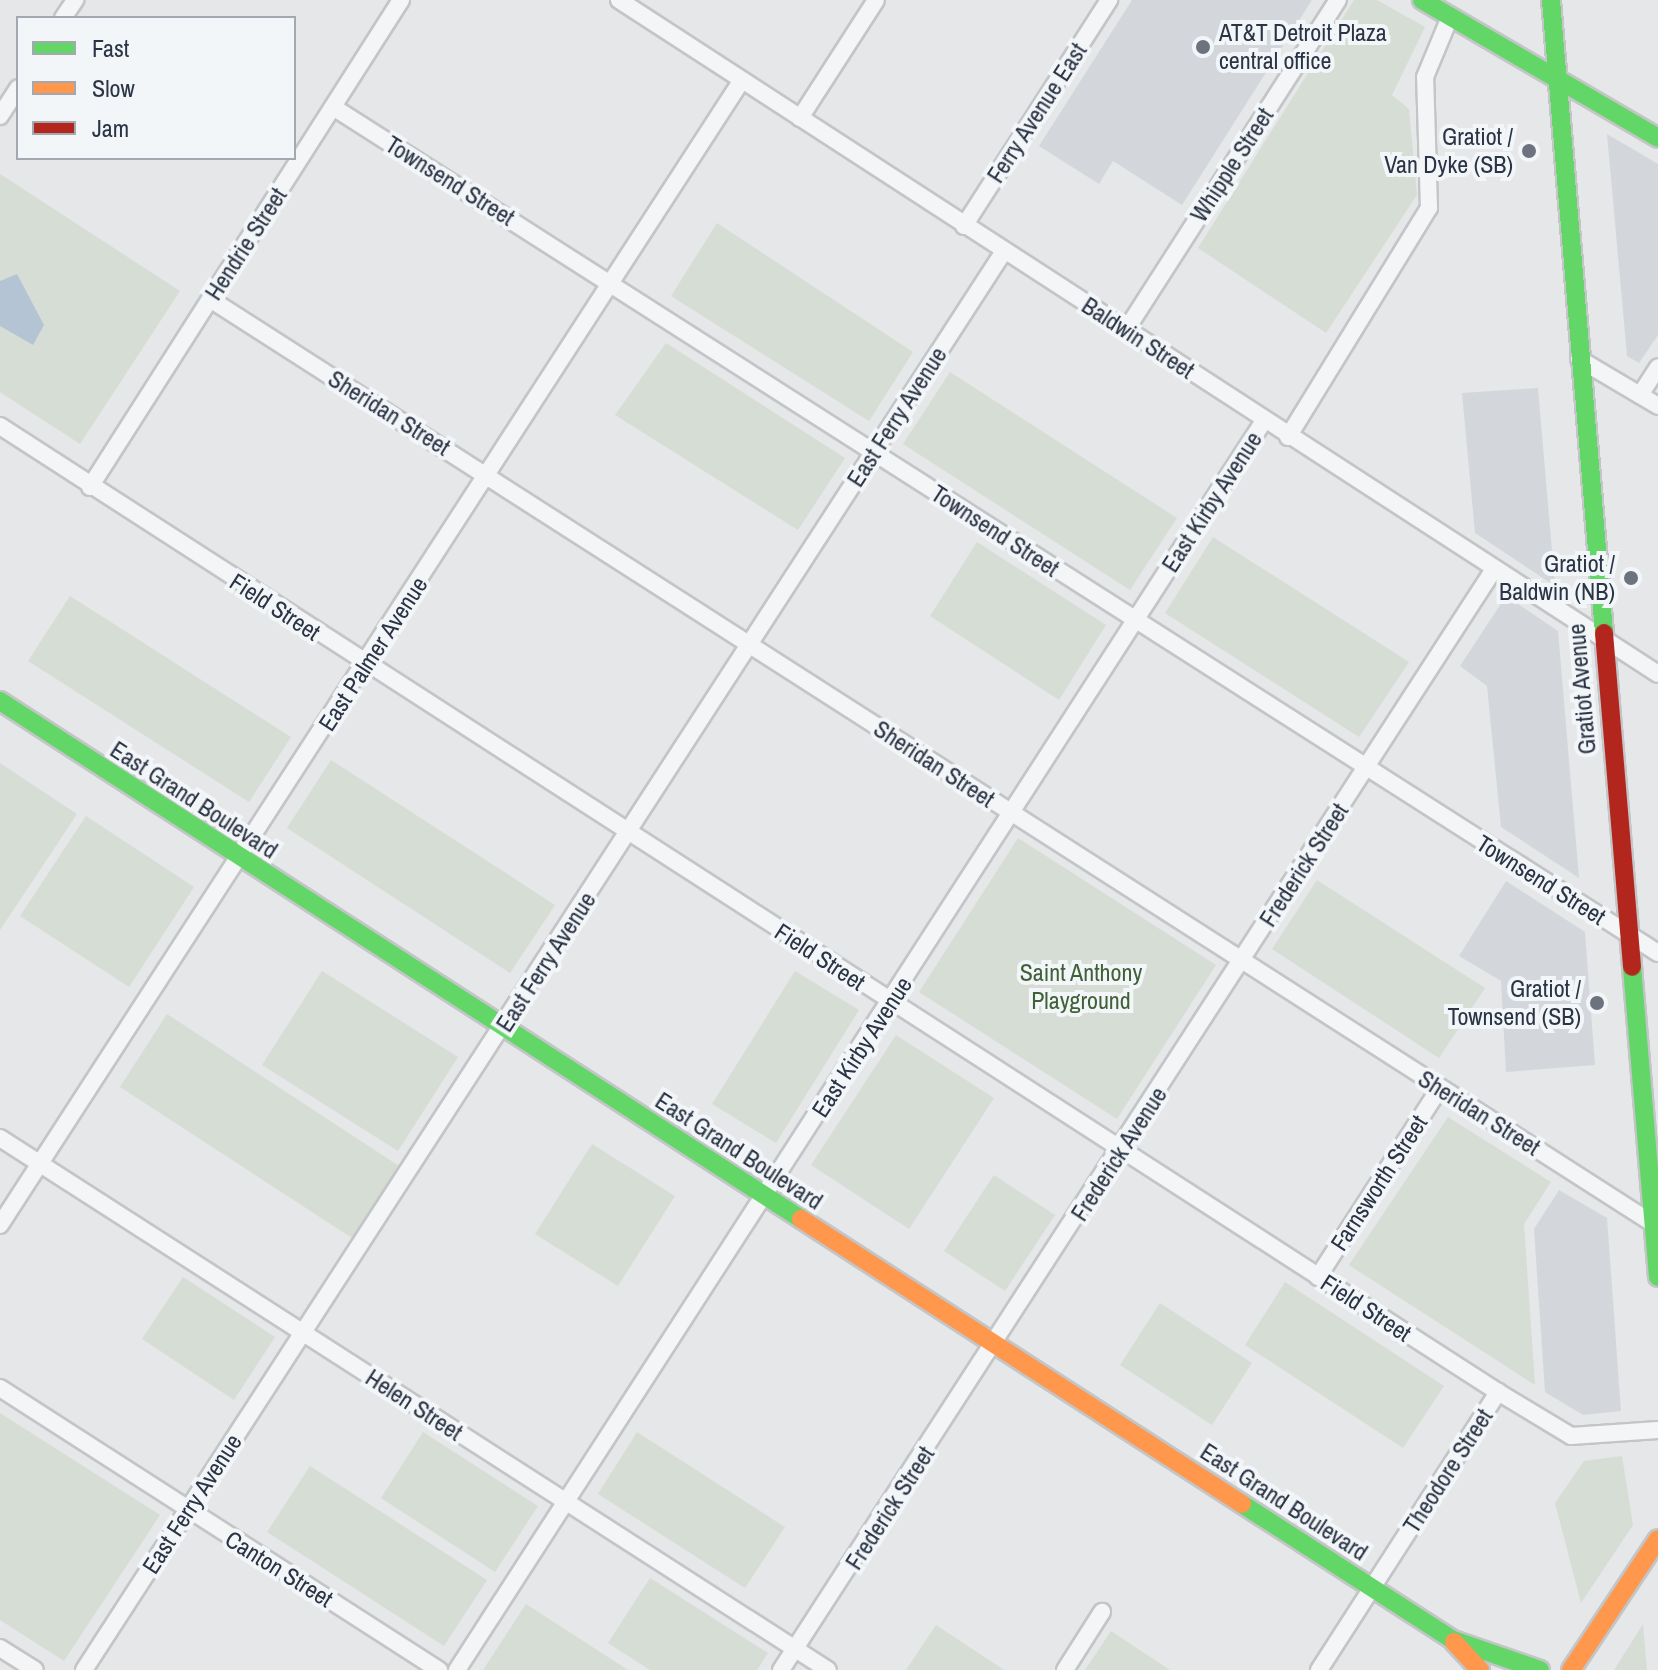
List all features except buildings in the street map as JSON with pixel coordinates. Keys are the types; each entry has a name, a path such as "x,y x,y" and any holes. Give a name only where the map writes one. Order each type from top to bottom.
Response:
{"main road":[{"path":"1422,0 1658,138"},
{"name":"Gratiot Avenue","path":"1551,0 1626,932 1656,1226 1658,1277"},
{"name":"East Grand Boulevard","path":"0,701 240,859 1453,1640 1540,1670"},
{"path":"1571,1670 1658,1539"},
{"name":"East Grand Boulevard","path":"1453,1640 1480,1670"}],"street":[{"name":"Hendrie Street","path":"90,487 401,0"},
{"name":"Baldwin Street","path":"619,0 640,6 742,80 964,226 1263,422 1658,674"},
{"path":"800,118 876,0"},
{"name":"Ferry Avenue East","path":"964,226 1109,0"},
{"name":"Whipple Street","path":"1126,330 1338,0"},
{"name":"East Kirby Avenue","path":"1288,437 1431,203 1425,77 1450,17"},
{"name":"East Palmer Avenue","path":"0,1225 366,665 742,80"},
{"path":"0,116 16,91"},
{"name":"Townsend Street","path":"333,107 1658,953"},
{"name":"East Ferry Avenue","path":"84,1670 1004,251"},
{"name":"Sheridan Street","path":"210,299 1656,1226"},
{"path":"1579,359 1658,406"},
{"path":"1640,395 1658,367"},
{"name":"East Kirby Avenue","path":"457,1670 1263,422"},
{"name":"Field Street","path":"0,426 890,1003 1498,1392 1571,1436 1658,1430"},
{"path":"1366,769 1494,569"},
{"name":"Frederick Street","path":"1242,962 1366,769"},
{"name":"Frederick Avenue","path":"995,1345 1242,962"},
{"name":"Farnsworth Street","path":"1318,1277 1440,1088"},
{"name":"Helen Street","path":"0,1138 828,1670"},
{"name":"Frederick Street","path":"781,1670 995,1345"},
{"name":"Canton Street","path":"0,1388 439,1670"},
{"name":"Theodore Street","path":"1319,1670 1498,1392"},
{"path":"1065,1670 1102,1612"},
{"path":"0,1648 35,1670"}],"shaded area":[{"path":"1132,0 1312,0 1182,205 1113,161 1099,184 1039,146"},
{"path":"1607,134 1658,164 1658,335 1639,363 1627,356"},
{"path":"1538,388 1555,586 1475,533 1462,393"},
{"path":"1506,596 1558,631 1579,878 1501,827 1487,686 1460,666"},
{"path":"1506,881 1585,932 1595,1065 1506,1072 1501,981 1459,956"},
{"path":"1559,1190 1607,1218 1621,1411 1583,1415 1545,1392 1534,1229"}],"green space":[{"path":"1354,0 1377,0 1425,27 1392,95 1409,109 1417,195 1326,333 1198,248"},
{"path":"0,174 180,291 80,444 0,392"},
{"path":"717,223 913,352 869,421 671,296"},
{"path":"666,343 845,458 798,530 615,415"},
{"path":"950,372 1177,518 1130,590 903,444"},
{"path":"1213,537 1409,662 1359,737 1165,613"},
{"path":"977,542 1106,625 1059,700 930,616"},
{"path":"70,596 291,737 249,802 28,661"},
{"path":"331,760 555,905 510,973 287,828"},
{"path":"0,763 77,814 0,930"},
{"path":"86,816 194,887 129,987 20,916"},
{"name":"Saint Anthony Playground","path":"1018,838 1216,965 1117,1119 919,992"},
{"path":"1317,880 1485,988 1439,1058 1272,949"},
{"path":"322,971 458,1057 398,1151 262,1065"},
{"path":"795,971 859,1010 776,1143 712,1104"},
{"path":"167,1014 399,1166 352,1238 120,1087"},
{"path":"896,1035 994,1098 909,1229 811,1165"},
{"path":"1448,1117 1551,1182 1524,1224 1535,1385 1349,1265"},
{"path":"592,1144 675,1196 618,1286 535,1234"},
{"path":"994,1175 1055,1215 1005,1291 944,1251"},
{"path":"183,1277 275,1337 234,1400 142,1339"},
{"path":"1285,1282 1444,1386 1403,1448 1245,1345"},
{"path":"1160,1303 1252,1363 1212,1425 1120,1365"},
{"path":"0,1413 160,1515 64,1661 0,1620"},
{"path":"423,1432 538,1506 495,1572 381,1498"},
{"path":"637,1432 785,1527 745,1588 598,1494"},
{"path":"1622,1456 1633,1525 1581,1603 1555,1503 1584,1461"},
{"path":"310,1466 487,1580 444,1646 267,1532"},
{"path":"650,1578 768,1653 757,1670 650,1670 608,1643"},
{"path":"526,1604 628,1670 483,1670"},
{"path":"1643,1624 1647,1670 1614,1670"},
{"path":"936,1625 1004,1670 906,1670"},
{"path":"1111,1631 1170,1670 1085,1670"}],"water":[{"path":"17,274 44,325 33,345 0,326 0,281"}],"traffic: fast":[{"path":"1422,0 1658,138"},
{"path":"1551,0 1604,633"},
{"path":"0,701 801,1219"},
{"path":"1632,967 1658,1277"},
{"path":"1242,1504 1453,1640 1540,1670"}],"traffic: slow":[{"path":"801,1219 1242,1504"},
{"path":"1571,1670 1658,1539"},
{"path":"1454,1642 1480,1670"}],"traffic: jam":[{"path":"1604,633 1632,967"}],"place":[{"name":"AT&T Detroit Plaza central office","path":"1203,47"},
{"name":"Gratiot / Van Dyke (SB)","path":"1529,151"},
{"name":"Gratiot / Baldwin (NB)","path":"1631,578"},
{"name":"Gratiot / Townsend (SB)","path":"1597,1003"}]}
